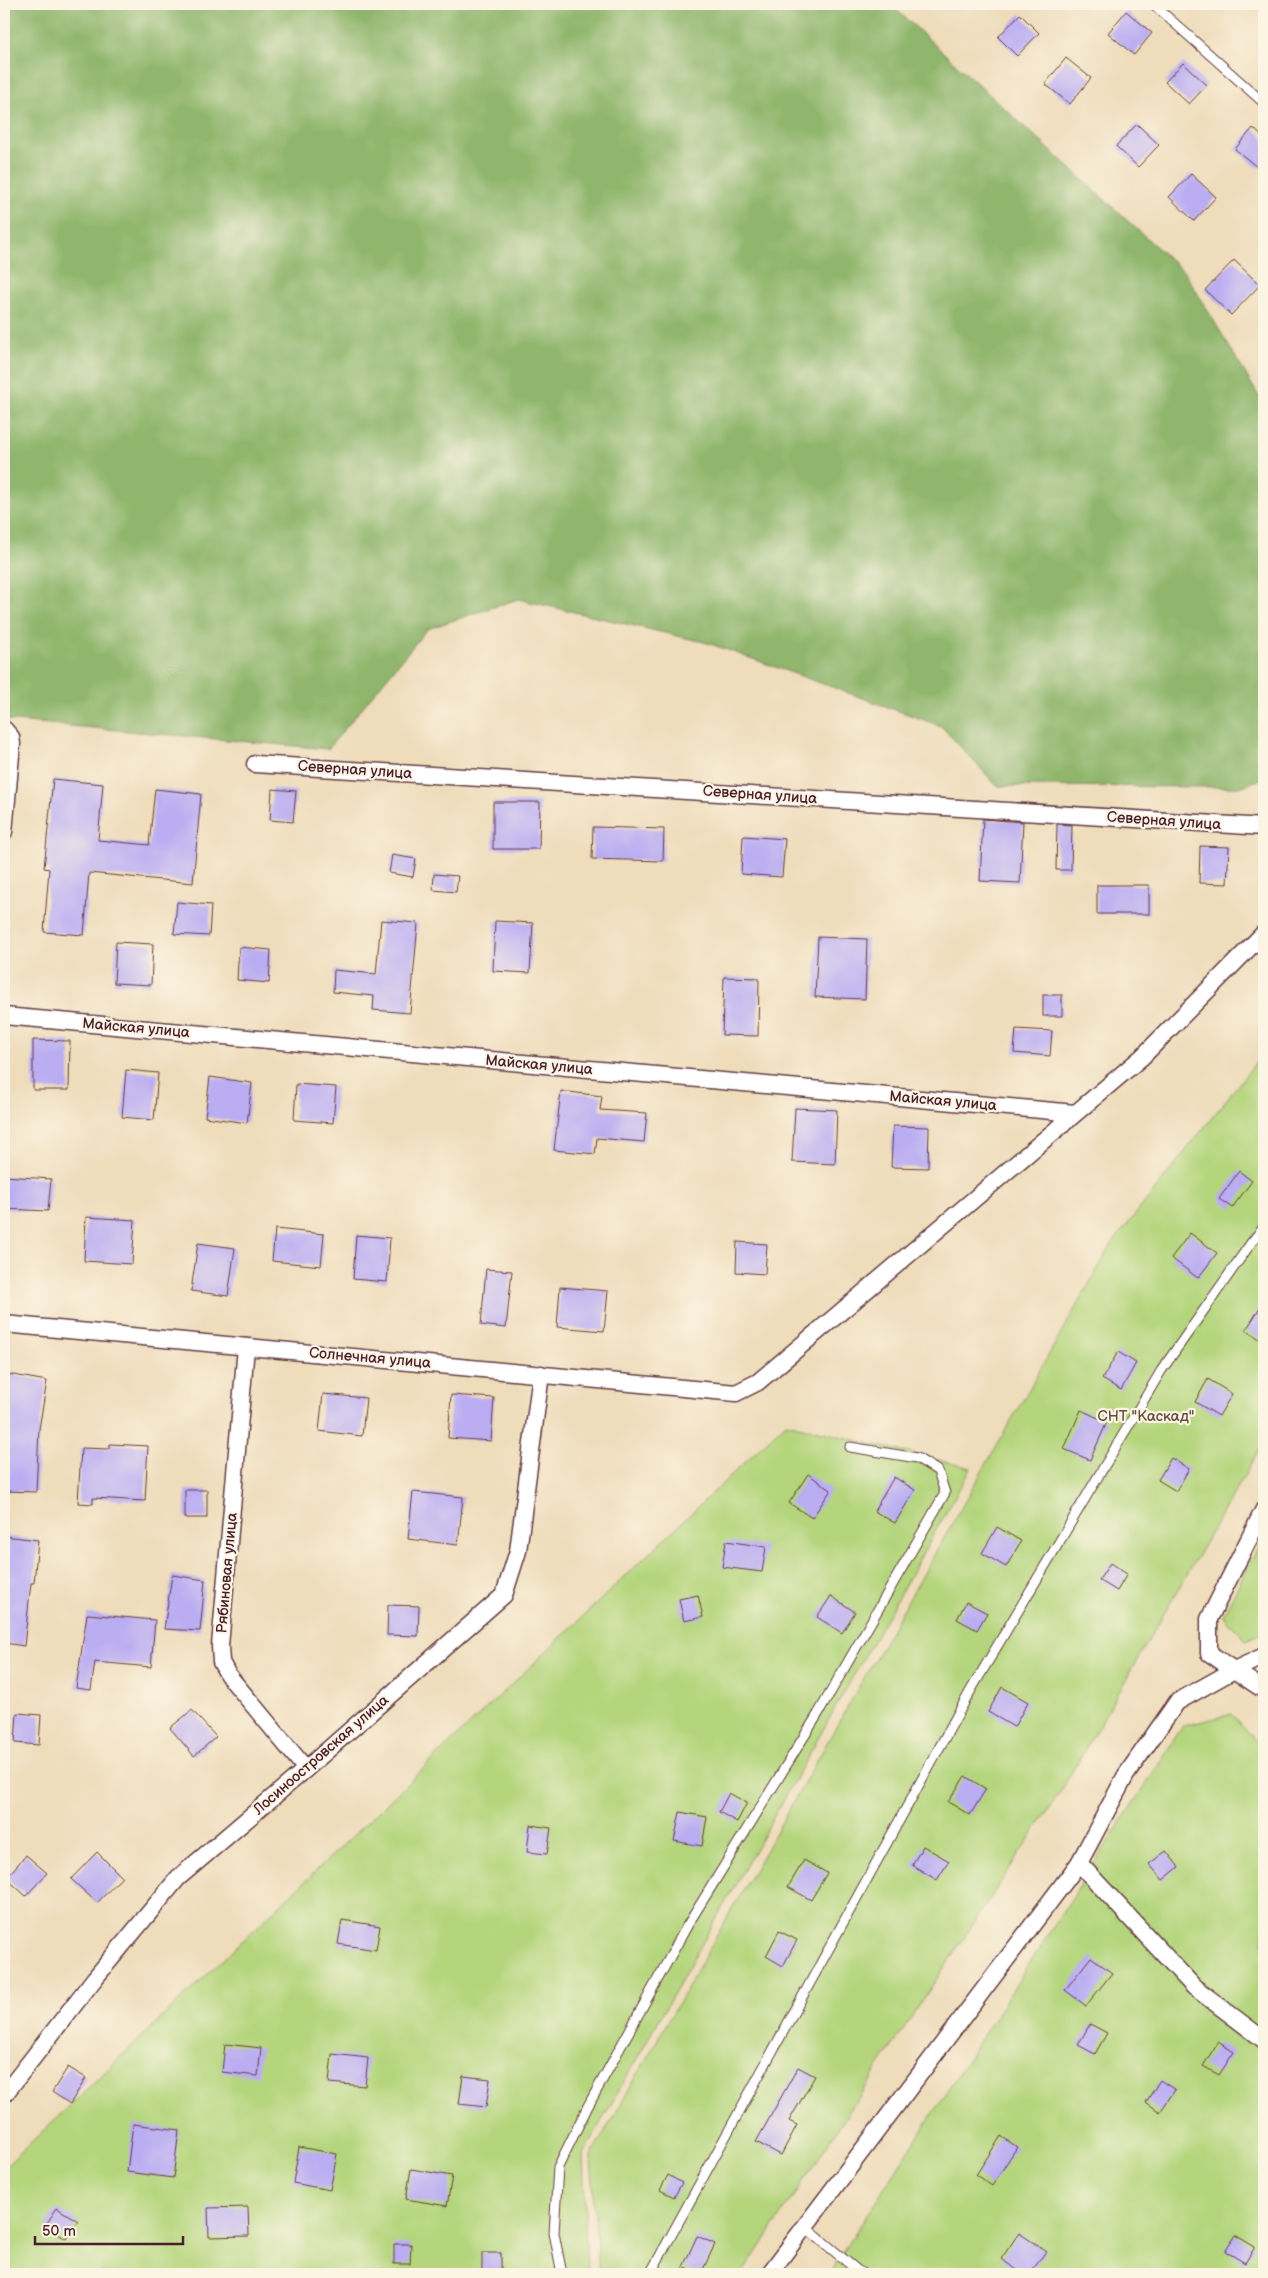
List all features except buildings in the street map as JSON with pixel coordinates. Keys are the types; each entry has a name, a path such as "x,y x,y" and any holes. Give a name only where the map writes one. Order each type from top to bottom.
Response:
{"street":[{"path":"4,832 12,744 11,737 5,729"},
{"name":"Северная улица","path":"255,764 1264,827"},
{"path":"1075,1113 1142,1057 1264,933"},
{"name":"Майская улица","path":"4,1016 1075,1113"},
{"name":"Солнечная улица","path":"4,1324 736,1393 758,1382 1075,1113"},
{"name":"Рябиновая улица","path":"246,1347 220,1646 221,1662 228,1675 306,1769"},
{"name":"Лосиноостровская улица","path":"4,2095 95,1978 178,1878 306,1769 504,1595 518,1552 541,1374"},
{"path":"1264,1509 1209,1619 1209,1653 1264,1690"},
{"path":"769,2274 1079,1863 1126,1775 1177,1702 1234,1670 1264,1656"},
{"path":"1079,1863 1194,1987 1264,2040"}],"lane":[{"path":"1153,4 1264,103"},
{"path":"650,2274 971,1690 1160,1371 1264,1227"},
{"path":"562,2274 554,2232 558,2167 584,2115 687,1926 818,1714 945,1493 938,1471 917,1458 850,1447"},
{"path":"804,2226 858,2271 865,2274"}],"green space":[{"path":"4,4 890,4 1186,274 1264,405 1264,778 1240,787 997,786 941,726 708,643 518,599 427,629 328,749 4,720"},
{"name":"СНТ \"Каскад\"","path":"1264,1052 1264,1442 1062,1789 742,2274 599,2274 591,2156 1112,1244"},
{"path":"786,1423 971,1468 583,2154 587,2274 4,2274 4,2168"},
{"path":"1264,1535 1264,1632 1246,1640 1223,1615"},
{"path":"1232,1714 1264,1750 1264,2274 829,2274 1183,1726"}]}
